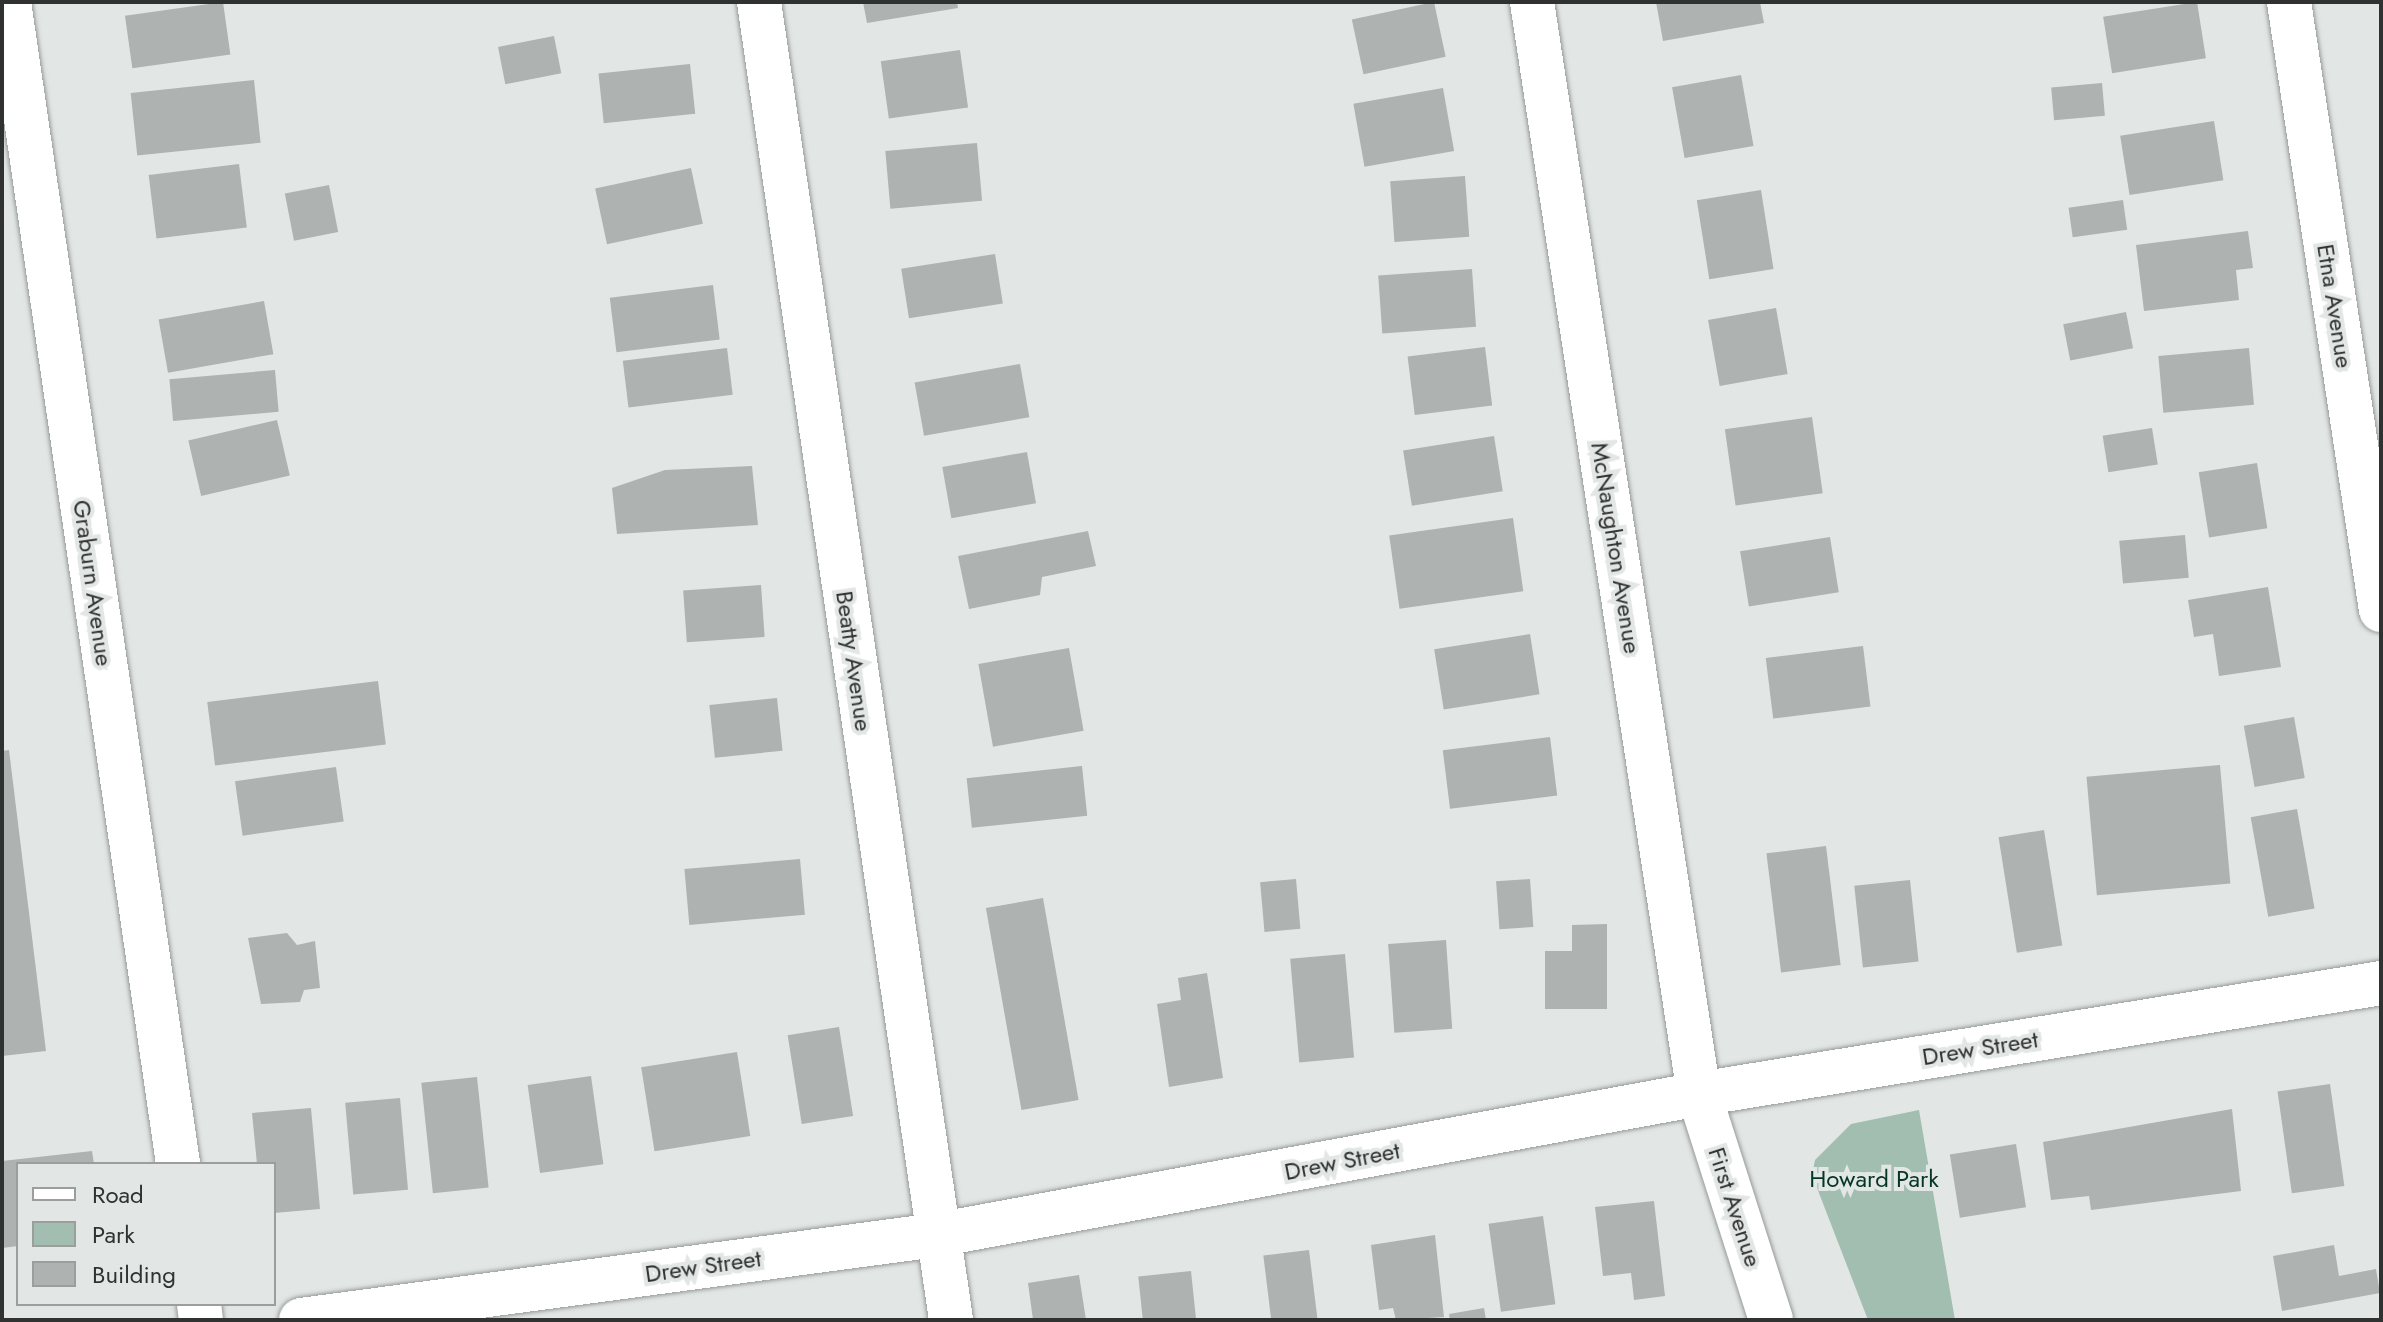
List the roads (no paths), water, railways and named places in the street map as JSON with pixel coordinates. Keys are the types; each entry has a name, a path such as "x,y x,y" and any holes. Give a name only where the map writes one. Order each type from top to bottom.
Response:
{"street":[{"name":"Graburn Avenue","path":"9,2 178,1162"},
{"name":"Beatty Avenue","path":"759,2 936,1235 951,1320"},
{"name":"McNaughton Avenue","path":"1532,2 1699,1094"},
{"name":"Etna Avenue","path":"2289,2 2381,610"},
{"name":"Drew Street","path":"301,1320 936,1235 1699,1094 2381,983"},
{"name":"First Avenue","path":"1699,1094 1771,1320"}],"park label":[{"name":"Howard Park","path":"1874,1179"}]}
